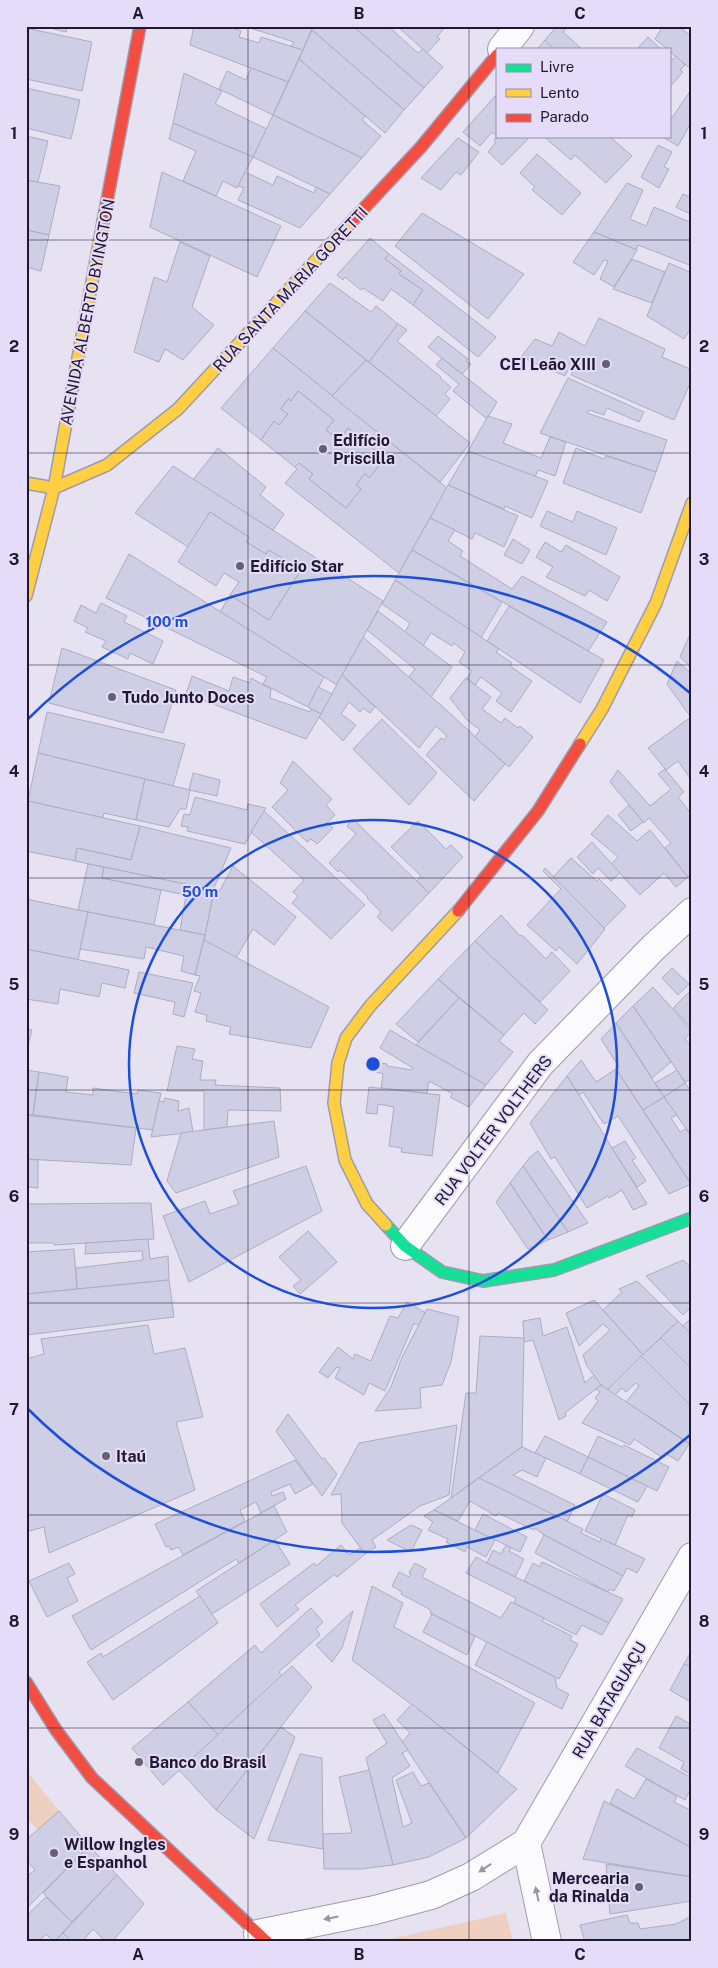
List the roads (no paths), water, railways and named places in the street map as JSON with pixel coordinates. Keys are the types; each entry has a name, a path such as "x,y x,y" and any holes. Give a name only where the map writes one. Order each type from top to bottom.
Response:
{"street":[{"name":"AVENIDA ALBERTO BYINGTON","path":"26,596 54,488 140,26"},
{"path":"503,48 520,26"},
{"name":"RUA SANTA MARIA GORETTI","path":"54,488 107,465 178,409 415,153 496,56"},
{"path":"26,483 54,488"},
{"path":"692,503 656,603 602,710 538,811 462,906 370,1006 346,1038 338,1063 334,1103 345,1160 367,1204 405,1246 442,1272 483,1281 554,1270 692,1218"},
{"name":"RUA VOLTER VOLTHERS","path":"405,1246 540,1064 652,948 692,912"},
{"name":"RUA BATAGUAÇU","path":"526,1843 692,1557"},
{"path":"26,1682 56,1730 92,1778 263,1938 431,1895 471,1877 526,1843 546,1942"}],"place":[{"name":"CEI Leão XIII","path":"606,364"},
{"name":"Edifício Priscilla","path":"323,449"},
{"name":"Edifício Star","path":"240,566"},
{"name":"Tudo Junto Doces","path":"112,697"},
{"name":"Itaú","path":"106,1456"},
{"name":"Banco do Brasil","path":"139,1762"},
{"name":"Willow Ingles e Espanhol","path":"54,1853"},
{"name":"Mercearia da Rinalda","path":"639,1887"}]}
